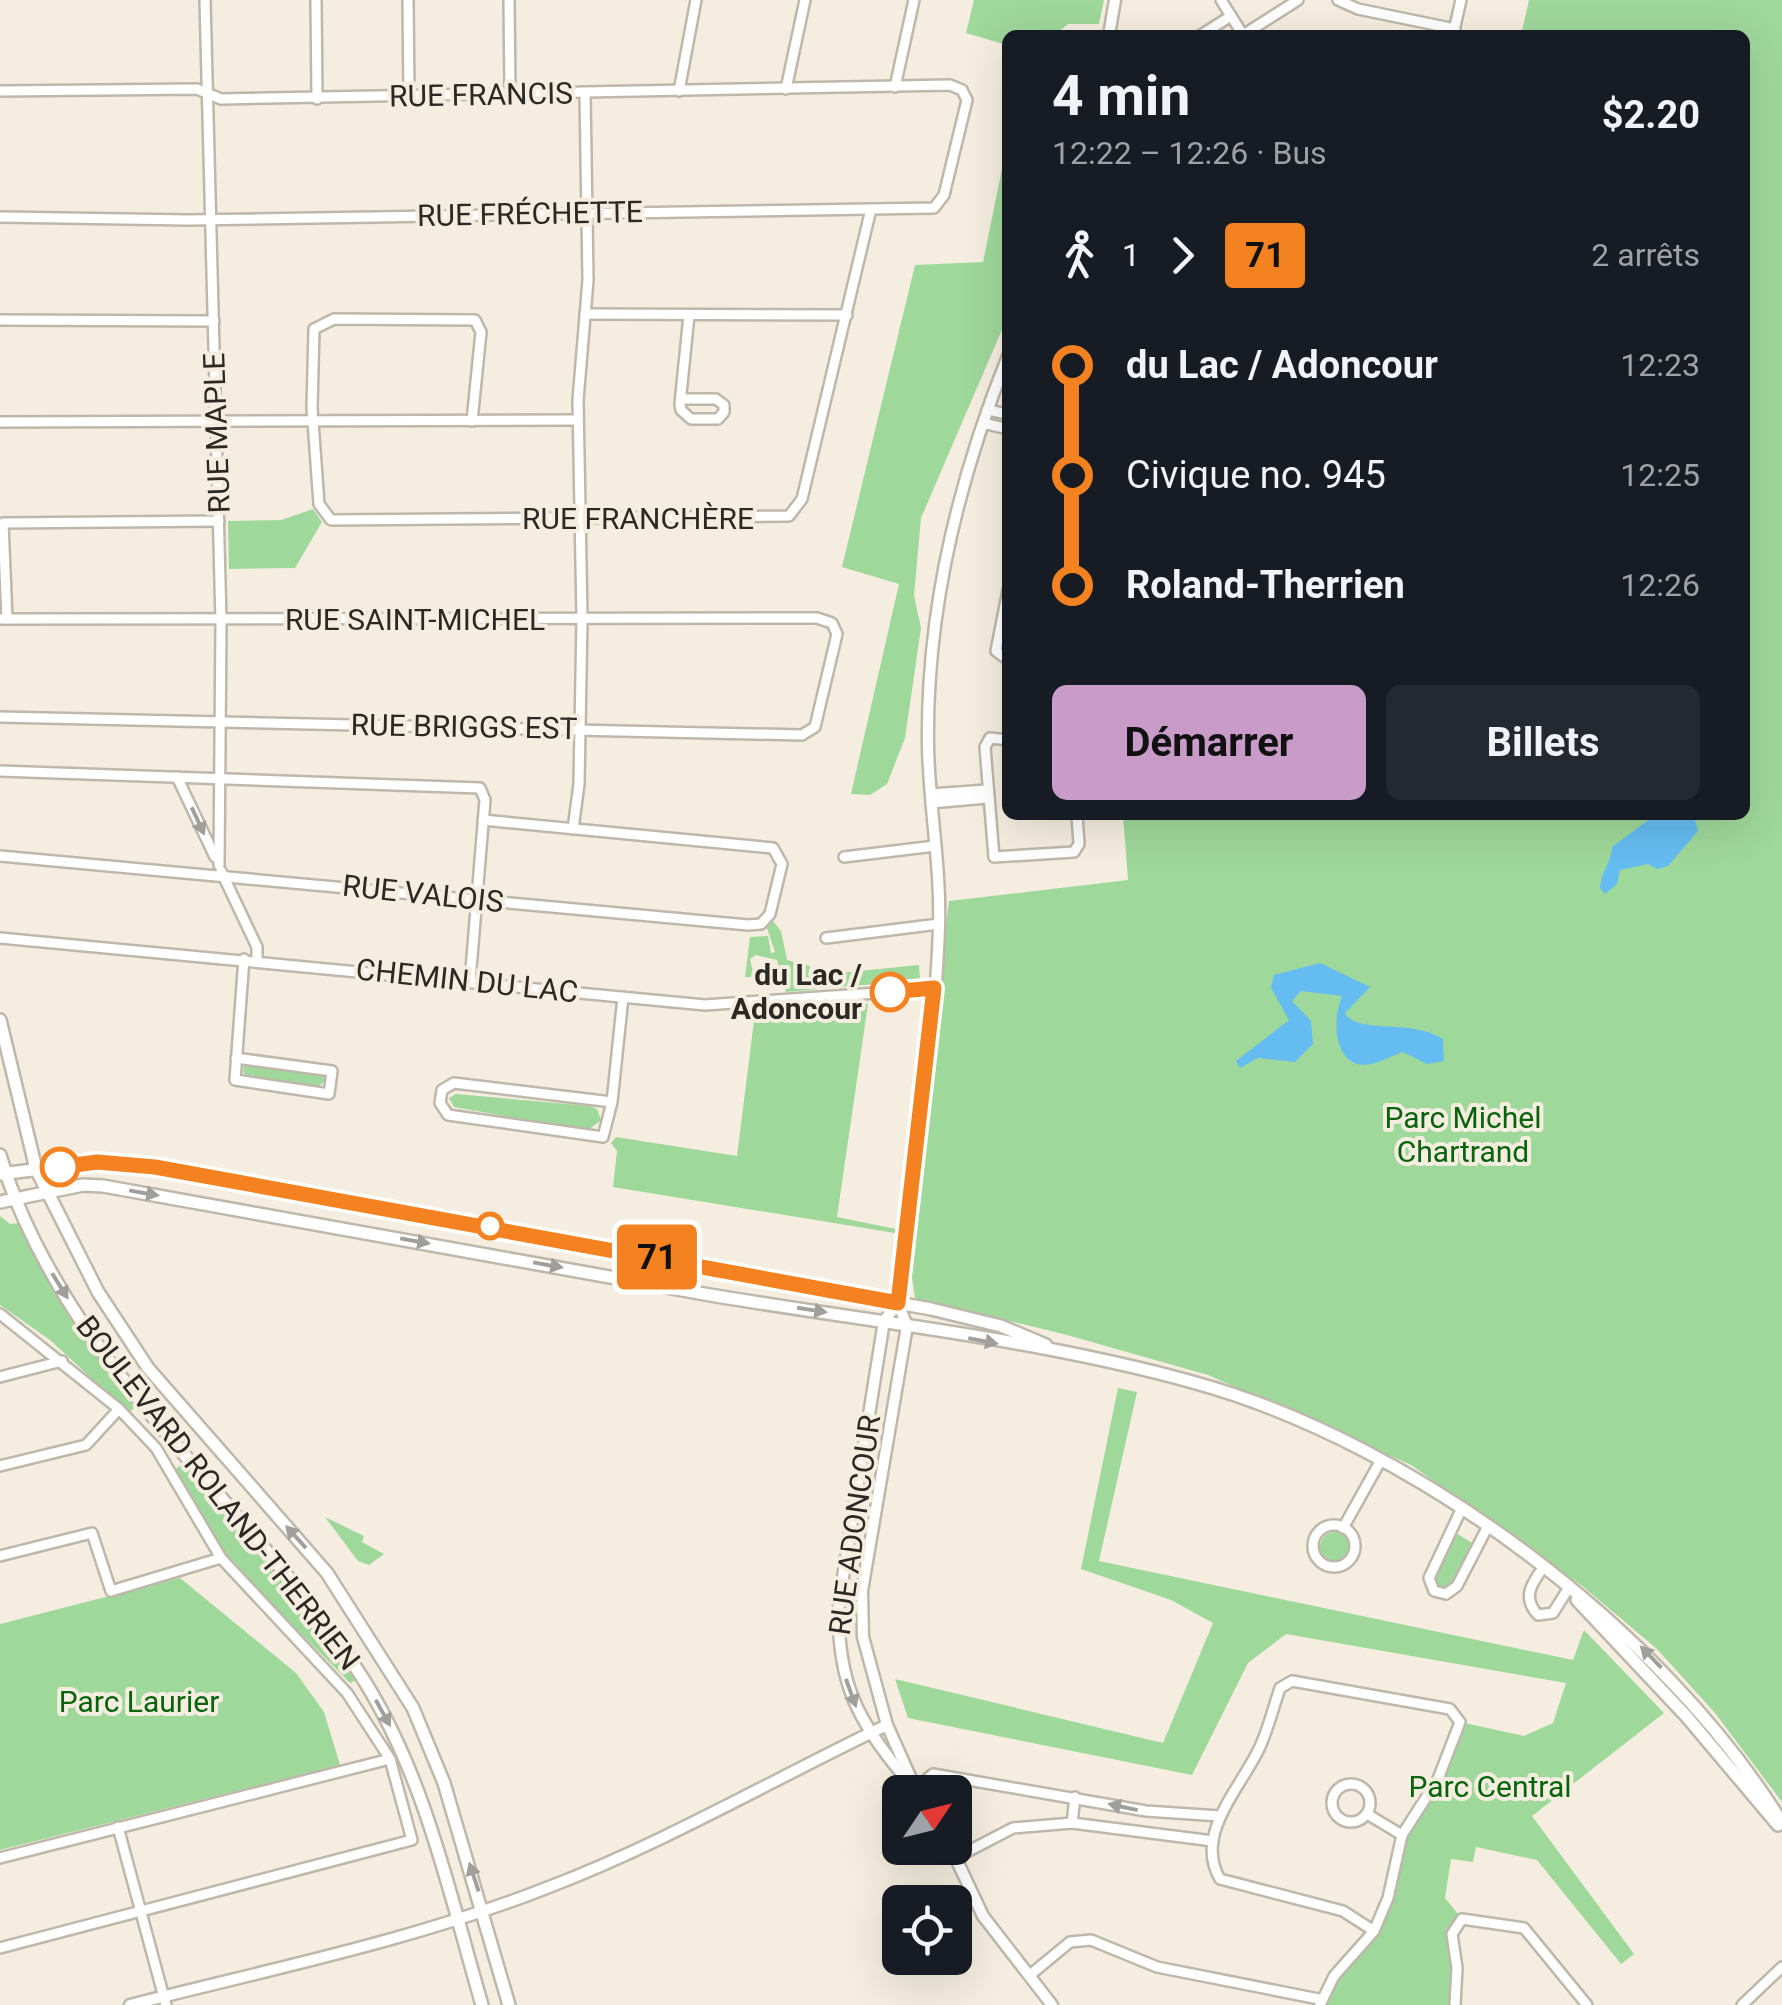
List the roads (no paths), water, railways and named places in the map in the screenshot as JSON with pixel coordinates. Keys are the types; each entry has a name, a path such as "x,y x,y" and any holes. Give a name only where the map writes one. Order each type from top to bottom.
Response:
{"main road":[{"name":"BOULEVARD ROLAND-THERRIEN","path":"0,1020 36,1170 98,1292 148,1368 327,1573 392,1668 430,1746 484,1910 509,2005"},
{"name":"BOULEVARD ROLAND-THERRIEN","path":"0,1155 3,1174 51,1272 122,1378 276,1558 359,1672 386,1718 415,1780 482,2005"},
{"path":"3,1174 97,1162 155,1167 974,1318 1060,1350"},
{"path":"0,1202 48,1191 103,1186 1060,1350 1201,1384 1294,1420 1381,1460 1543,1568 1636,1642 1717,1728 1782,1826"},
{"path":"1568,1590 1782,1826"}],"street":[{"name":"RUE MAPLE","path":"205,0 221,621 221,870"},
{"path":"316,0 317,98"},
{"path":"408,0 409,97"},
{"path":"509,0 510,94"},
{"path":"679,91 696,0"},
{"path":"786,89 805,0"},
{"path":"896,86 914,0"},
{"path":"1110,30 1115,0"},
{"path":"1221,0 1240,30"},
{"path":"1251,30 1298,0"},
{"path":"1338,0 1358,9 1446,30"},
{"path":"1454,30 1461,0"},
{"path":"1209,30 1231,16"},
{"name":"RUE FRANCIS","path":"0,91 197,89 221,100 950,85 962,90"},
{"name":"RUE FRÉCHETTE","path":"0,217 212,219 934,208 940,203 966,110 962,90"},
{"path":"483,820 573,829 582,619 578,420 585,314 585,93"},
{"name":"RUE FRANCHÈRE","path":"314,421 319,504 332,520 777,518 793,513 802,499 871,209"},
{"path":"585,314 847,315"},
{"path":"680,399 716,399 723,403 724,412 716,419 691,419 681,410 680,399 689,314"},
{"path":"314,421 312,338 321,322 467,318 478,322 481,332 472,421"},
{"path":"0,320 214,322"},
{"name":"RUE ADONCOUR","path":"909,1775 887,1725 863,1637 862,1592 906,1326 898,1303 939,924 928,699 936,618 956,516 1002,371"},
{"path":"987,410 1002,413"},
{"path":"0,422 578,420"},
{"path":"983,423 1002,428"},
{"path":"4,619 3,523 219,521"},
{"name":"RUE SAINT-MICHEL","path":"4,619 830,621"},
{"name":"RUE BRIGGS EST","path":"0,716 807,734 816,724 836,638 830,621"},
{"path":"1002,626 996,651 1002,656"},
{"path":"1002,741 986,742 987,794 996,859 1074,852 1079,844 1078,820"},
{"path":"0,771 480,788 485,795 470,981"},
{"name":"RUE MAPLE","path":"177,777 257,947 257,960"},
{"path":"931,799 987,794"},
{"name":"RUE VALOIS","path":"0,856 221,870 758,925 770,914 781,856 773,848 573,829"},
{"path":"844,858 935,846"},
{"path":"826,938 939,924"},
{"name":"CHEMIN DU LAC","path":"0,938 730,1006 934,988"},
{"path":"236,1058 332,1071 329,1094 234,1080 244,959"},
{"path":"612,1102 454,1083 442,1090 440,1103 448,1115 596,1138 606,1132 612,1102 623,997"},
{"name":"RUE ADONCOUR","path":"898,1303 884,1322 838,1602 837,1645 848,1688 868,1734 903,1775"},
{"path":"0,1314 118,1409 156,1448 220,1558 347,1693 390,1759 412,1840 0,1948"},
{"path":"0,1377 62,1361"},
{"path":"0,1466 86,1445 118,1409"},
{"path":"1342,1528 1381,1460"},
{"path":"1461,1510 1429,1578 1434,1591 1446,1594 1457,1586 1487,1528"},
{"path":"1321,1527 1342,1528 1355,1538 1357,1549 1343,1568 1326,1564 1311,1546 1321,1527"},
{"path":"0,1556 92,1533 111,1592 220,1558"},
{"path":"1543,1568 1530,1589 1529,1602 1538,1615 1553,1612 1568,1590"},
{"path":"1030,1975 1070,1942 1091,1940 1157,1967 1320,2002 1374,1931 1388,1898 1402,1835 1446,1762 1460,1722 1450,1709 1292,1681 1280,1688 1262,1744 1220,1816 1213,1841 1214,1870 1220,1879 1343,1911 1374,1931"},
{"path":"130,2005 165,2001 457,1920 621,1857 887,1725"},
{"path":"1705,1738 1717,1728"},
{"path":"0,1858 390,1759"},
{"path":"972,1780 1146,1812 1220,1816"},
{"path":"1354,1784 1366,1792 1368,1814 1355,1822 1338,1817 1333,1810 1335,1790 1354,1784"},
{"path":"1072,1823 1074,1797"},
{"path":"1368,1814 1402,1835"},
{"path":"972,1845 1012,1828 1072,1823 1213,1841"},
{"path":"118,1827 165,2001"},
{"path":"960,1865 982,1916 1052,2005"},
{"path":"1455,2005 1457,1968 1452,1934 1462,1919 1524,1928 1586,2005"},
{"path":"1742,2005 1782,1967"}],"water":[{"path":"1648,820 1695,820 1698,831 1668,866 1657,869 1648,864 1620,870 1617,884 1605,894 1600,888 1612,847"},
{"path":"1320,963 1370,987 1345,1013 1351,1020 1430,1033 1443,1039 1444,1061 1427,1064 1403,1052 1368,1065 1353,1062 1340,1048 1338,1037 1337,1015 1342,996 1301,991 1292,1001 1311,1021 1313,1044 1295,1062 1258,1058 1240,1068 1236,1061 1289,1020 1271,988 1274,975"}],"place":[{"name":"du Lac / Adoncour","path":"890,992"}],"park label":[{"name":"Parc Michel Chartrand","path":"1463,1135"},
{"name":"Parc Laurier","path":"139,1702"},
{"name":"Parc Central","path":"1490,1787"}]}
